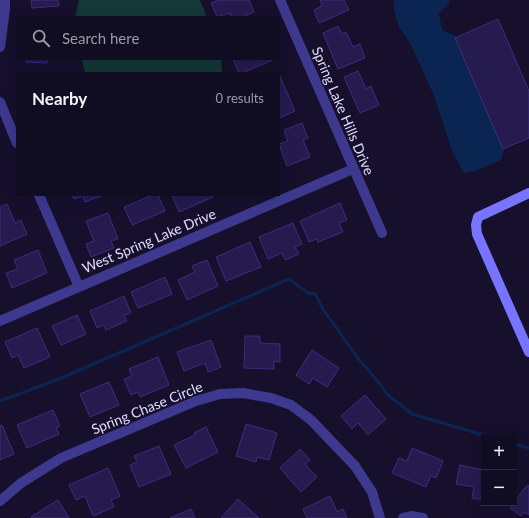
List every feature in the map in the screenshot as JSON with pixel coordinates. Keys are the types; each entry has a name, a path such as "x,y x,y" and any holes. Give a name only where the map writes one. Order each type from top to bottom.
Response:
{"street":[{"path":"0,48 5,0"},
{"name":"Spring Lake Hills Drive","path":"280,0 382,233"},
{"path":"0,102 16,141"},
{"name":"West Spring Lake Drive","path":"0,321 353,169"},
{"path":"529,193 478,217 476,225 477,234 529,352"},
{"path":"39,196 79,287"},
{"name":"Spring Chase Circle","path":"0,501 21,483 61,458 196,401 220,394 243,393 271,398 291,405 311,420 355,466 372,492 380,518"},
{"path":"403,518 411,516 423,518"}],"green space":[{"path":"79,0 200,0 207,16 75,16"},
{"path":"82,60 221,60 222,72 85,72"}],"water":[{"path":"395,0 449,0 449,3 439,13 442,30 456,36 505,147 501,160 475,171 464,173 452,151 434,95 410,43 399,27 393,6"}],"building":[{"path":"31,0 58,0 59,6 32,8"},
{"path":"218,0 249,0 254,12 244,16 231,16 230,13 217,16 211,3"},
{"path":"320,0 344,0 349,10 319,23 314,10 322,6"},
{"path":"498,19 529,91 529,138 503,149 455,38"},
{"path":"338,26 342,34 346,32 353,47 360,44 365,58 338,69 323,33"},
{"path":"26,60 47,60 47,63 26,62"},
{"path":"233,60 273,60 244,72 239,72"},
{"path":"358,71 366,89 371,86 379,105 360,113 344,77"},
{"path":"280,76 295,111 280,118"},
{"path":"302,123 308,138 303,140 310,157 287,166 280,147 280,144 288,141 284,130"},
{"path":"72,196 83,196 74,199"},
{"path":"83,196 101,196 85,202"},
{"path":"151,196 158,196 165,211 132,225 124,207"},
{"path":"172,196 213,197 179,212"},
{"path":"340,203 347,220 339,223 343,232 318,242 317,239 309,242 300,221"},
{"path":"7,204 15,223 21,220 27,234 0,246 0,207"},
{"path":"108,213 118,239 111,241 114,248 91,257 86,244 94,241 86,221"},
{"path":"293,223 302,244 295,247 299,254 285,260 282,253 268,259 259,237"},
{"path":"250,242 261,267 226,281 216,257"},
{"path":"38,250 47,273 12,288 6,273 18,269 14,260"},
{"path":"207,260 218,286 187,300 178,280 195,272 192,266"},
{"path":"165,277 172,294 138,308 131,292"},
{"path":"124,296 131,313 124,315 127,321 106,330 104,325 97,328 90,311"},
{"path":"77,315 86,334 61,345 52,326"},
{"path":"37,328 50,357 24,368 18,355 12,358 5,342"},
{"path":"245,336 260,336 260,343 280,344 280,362 274,361 274,369 244,368"},
{"path":"211,340 221,367 208,372 205,363 184,371 177,352"},
{"path":"312,350 339,368 327,387 313,378 309,384 296,375"},
{"path":"158,357 169,385 140,397 138,392 131,395 124,379 132,376 129,369"},
{"path":"109,382 119,405 90,417 80,394"},
{"path":"365,395 386,419 368,435 358,423 352,429 341,416"},
{"path":"53,410 60,426 56,428 59,434 27,448 17,425"},
{"path":"246,424 277,433 269,460 257,457 256,462 236,456"},
{"path":"2,425 14,454 0,460 0,426"},
{"path":"206,427 218,452 186,468 174,445 195,435 194,433"},
{"path":"159,446 171,474 139,487 130,465 137,462 134,456"},
{"path":"412,448 443,461 436,478 431,476 426,487 392,473 399,458 407,461"},
{"path":"300,449 310,460 305,464 317,477 301,492 280,468"},
{"path":"460,465 481,469 481,500 472,498 474,487 456,484"},
{"path":"108,468 120,496 111,500 114,507 93,516 85,496 76,500 69,485"},
{"path":"527,485 529,486 529,515 524,512 521,516 510,508 511,506 517,506 517,499"},
{"path":"330,496 337,512 343,509 347,518 307,518 303,509"},
{"path":"238,499 259,518 221,518"},
{"path":"58,500 69,518 31,517"},
{"path":"191,509 195,518 170,518"}],"waterway":[{"path":"0,401 59,379 289,279 308,293 315,294 323,309 357,357 387,394 412,414 481,434"},
{"path":"517,445 529,448"}]}
